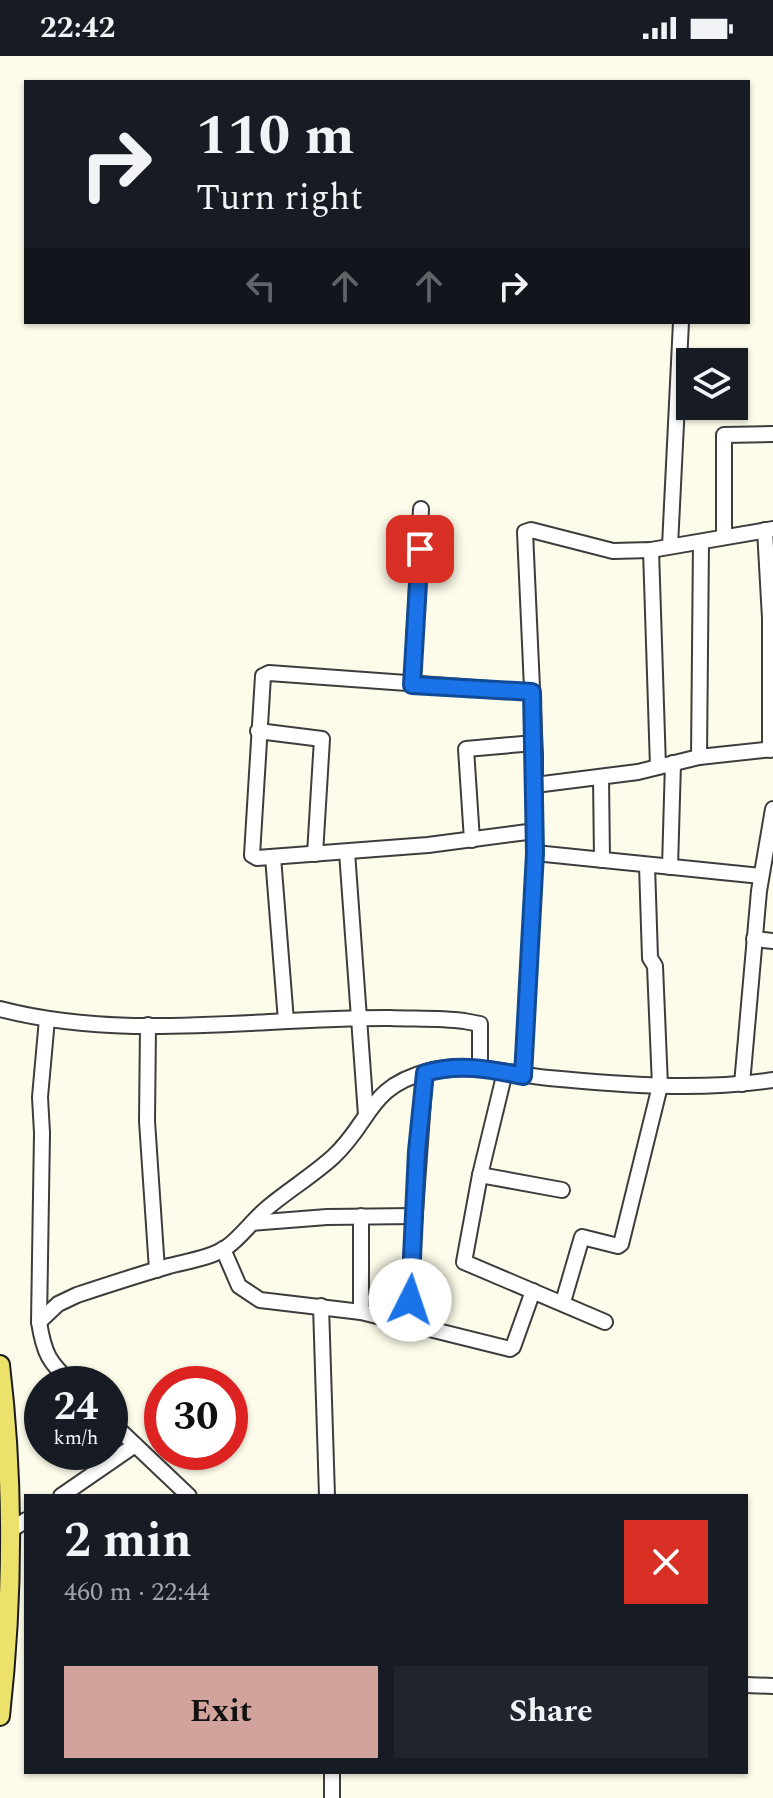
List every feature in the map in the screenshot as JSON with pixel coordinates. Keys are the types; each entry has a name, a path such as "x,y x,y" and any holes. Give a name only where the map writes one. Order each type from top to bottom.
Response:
{"main road":[{"path":"0,1365 18,1525 0,1716"}],"street":[{"path":"670,546 681,324"},
{"path":"724,537 724,435 773,434"},
{"path":"412,685 421,509"},
{"path":"523,1076 535,853 534,743 525,532 531,530 613,551 651,550 769,529 772,750 699,757 601,777 535,785"},
{"path":"699,757 701,542"},
{"path":"651,550 658,767"},
{"path":"532,692 269,673 263,676 252,855 257,858 347,852 535,831"},
{"path":"258,731 322,739 315,854"},
{"path":"472,840 466,749 534,743"},
{"path":"670,867 673,763"},
{"path":"601,777 602,860"},
{"path":"742,1084 761,876 773,809"},
{"path":"347,852 366,1115"},
{"path":"535,853 761,876"},
{"path":"273,857 286,1021"},
{"path":"563,1302 580,1239 585,1237 618,1246 621,1244 660,1086 655,966 650,958 647,865"},
{"path":"754,939 773,941"},
{"path":"0,1009 47,1019 148,1025 359,1018 447,1019 478,1023 481,1028 480,1068"},
{"path":"47,1019 40,1097 39,1322 43,1347 53,1366"},
{"path":"148,1025 147,1121 157,1270"},
{"path":"39,1322 58,1304 77,1295 223,1249 263,1211 332,1159 375,1101 389,1088 425,1073 449,1068 480,1068 523,1076 660,1086 773,1080"},
{"path":"505,1072 480,1175 464,1262 605,1322"},
{"path":"407,1322 425,1073"},
{"path":"480,1175 562,1190"},
{"path":"361,1216 361,1312"},
{"path":"252,1223 415,1216"},
{"path":"223,1249 239,1286 260,1300 361,1312 511,1350 533,1291"},
{"path":"321,1306 327,1494"},
{"path":"128,1438 187,1494"},
{"path":"64,1494 135,1445"},
{"path":"748,1685 773,1686"},
{"path":"332,1774 332,1798"}],"route":[{"path":"410,1300 417,1151 425,1073 449,1068 480,1068 523,1076 535,853 532,692 412,685 420,549"}]}
